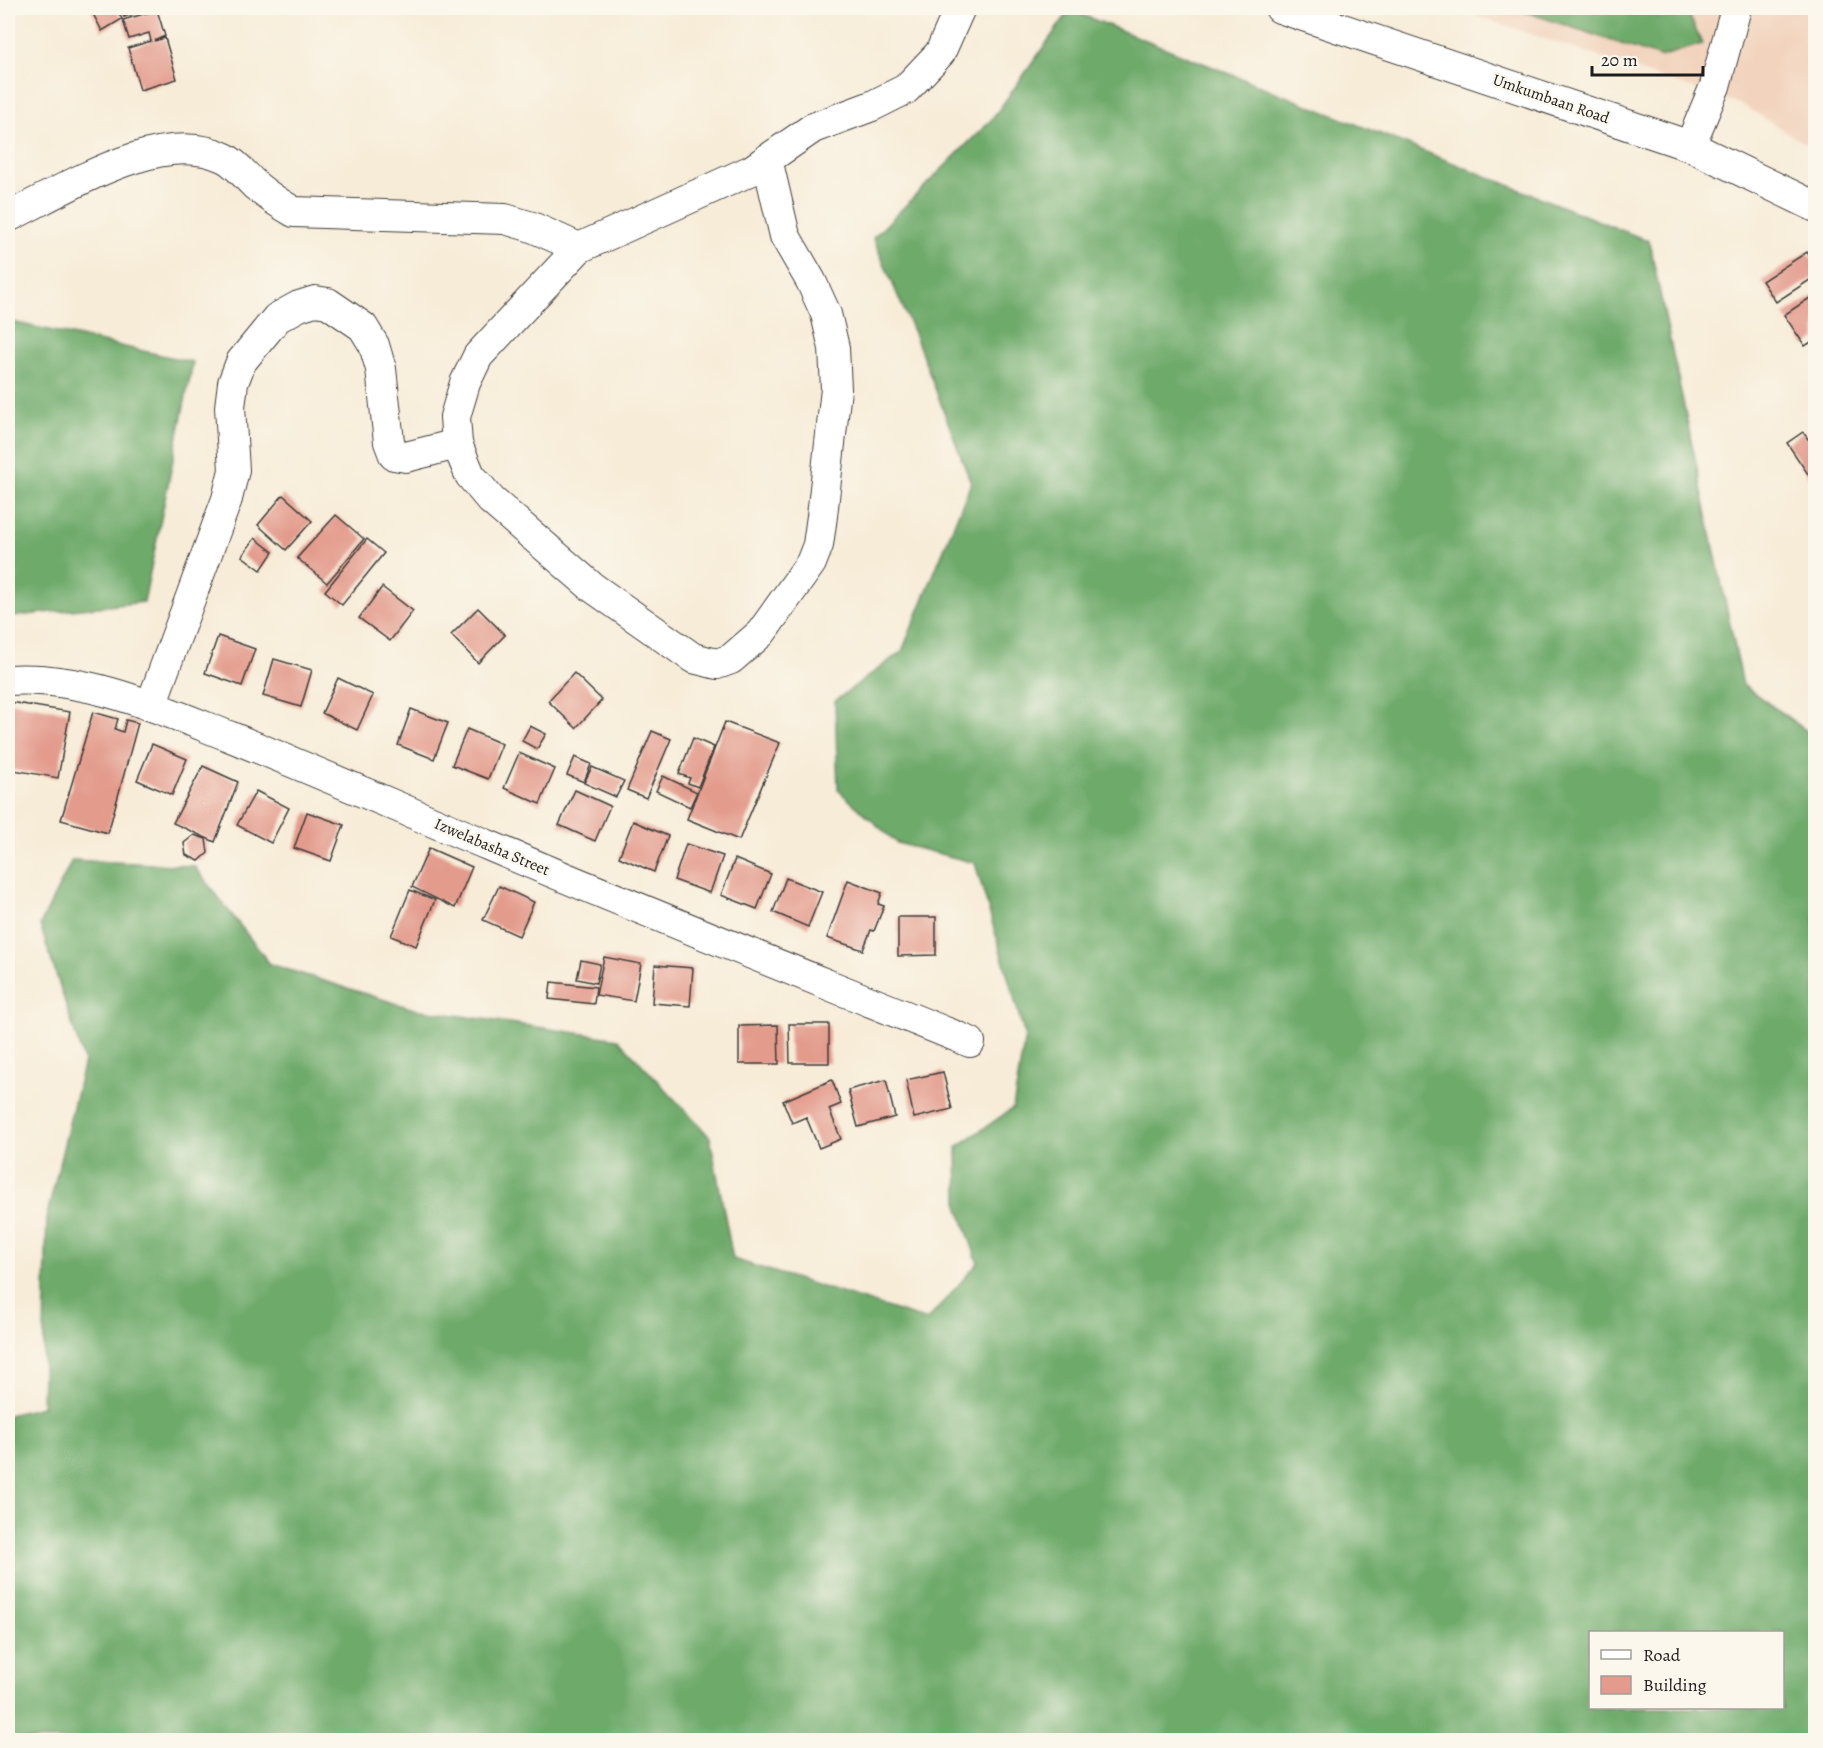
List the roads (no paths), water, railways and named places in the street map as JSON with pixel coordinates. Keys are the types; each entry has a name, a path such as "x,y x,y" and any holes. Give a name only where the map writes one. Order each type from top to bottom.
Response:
{"street":[{"path":"767,159 785,236 794,256 811,281 826,314 834,348 836,389 818,545 811,563 761,633 731,659 717,663 693,658 592,587 491,500 470,475 457,444 455,417 465,383 478,356 579,248 752,170 767,159 813,128 872,106 906,89 940,53 960,8"},
{"name":"Umkumbaan Road","path":"1280,8 1690,146 1815,207"},
{"path":"1690,146 1715,86 1736,8"},
{"path":"8,217 143,154 171,149 204,149 228,159 275,201 294,212 505,219 532,227 579,248"},
{"path":"151,705 227,500 234,470 231,407 233,383 241,362 277,318 299,306 315,301 328,303 363,327 374,345 381,369 389,442 394,455 406,457 457,444"},
{"name":"Izwelabasha Street","path":"8,680 33,678 78,684 151,705 276,755 576,883 970,1042"}]}
